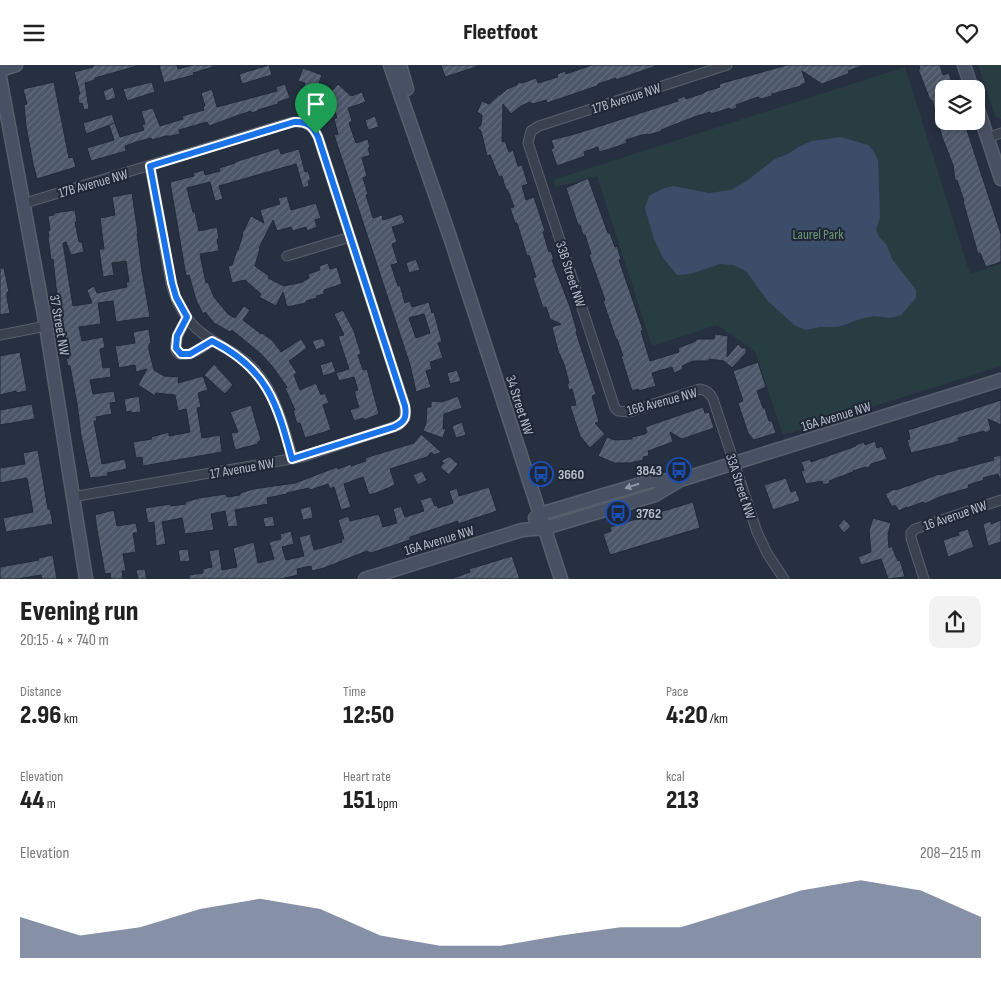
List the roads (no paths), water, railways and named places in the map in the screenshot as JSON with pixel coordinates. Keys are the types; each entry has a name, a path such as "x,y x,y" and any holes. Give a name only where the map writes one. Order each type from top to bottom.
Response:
{"street":[{"path":"0,70 16,65"},
{"name":"34 Street NW","path":"390,65 451,240 561,579"},
{"name":"34 Street NW","path":"400,65 451,240"},
{"name":"17B Avenue NW","path":"529,135 539,126 727,65"},
{"path":"964,65 969,80"},
{"name":"37 Street NW","path":"0,77 46,327 86,579"},
{"name":"17B Avenue NW","path":"22,204 289,123 300,122 308,123 318,137 350,237"},
{"path":"984,130 1001,179"},
{"path":"987,138 1001,133"},
{"name":"33B Street NW","path":"529,135 528,143 612,403 618,411"},
{"path":"150,166 176,297 196,329 212,341 239,356 260,376 271,397 292,459"},
{"path":"287,255 350,237"},
{"name":"17 Avenue NW","path":"72,497 292,459 394,427 403,422 405,406 350,237"},
{"path":"187,317 176,340 178,352 190,354 212,341"},
{"path":"0,335 46,327"},
{"name":"16A Avenue NW","path":"365,579 522,530 544,528 655,495 680,480 1001,380"},
{"name":"16B Avenue NW","path":"618,411 629,412 694,391 705,390"},
{"name":"33A Street NW","path":"705,390 713,399 757,532 767,553 784,579"},
{"name":"16A Avenue NW","path":"522,530 540,514 651,481 680,480"},
{"name":"16 Avenue NW","path":"924,579 912,543 911,533 915,529 1001,500"}],"water":[{"path":"841,137 868,145 878,160 880,217 876,230 880,238 887,245 892,259 916,290 916,298 901,315 890,318 874,316 838,327 820,327 806,330 794,325 767,300 746,271 733,265 720,264 690,274 677,275 663,258 654,239 645,208 649,196 673,186 709,193 731,190 748,180 775,159 790,153 798,147 812,141"}],"place":[{"name":"3843","path":"679,470"},
{"name":"3660","path":"541,474"},
{"name":"3762","path":"618,513"}],"park label":[{"name":"Laurel Park","path":"818,234"}]}
